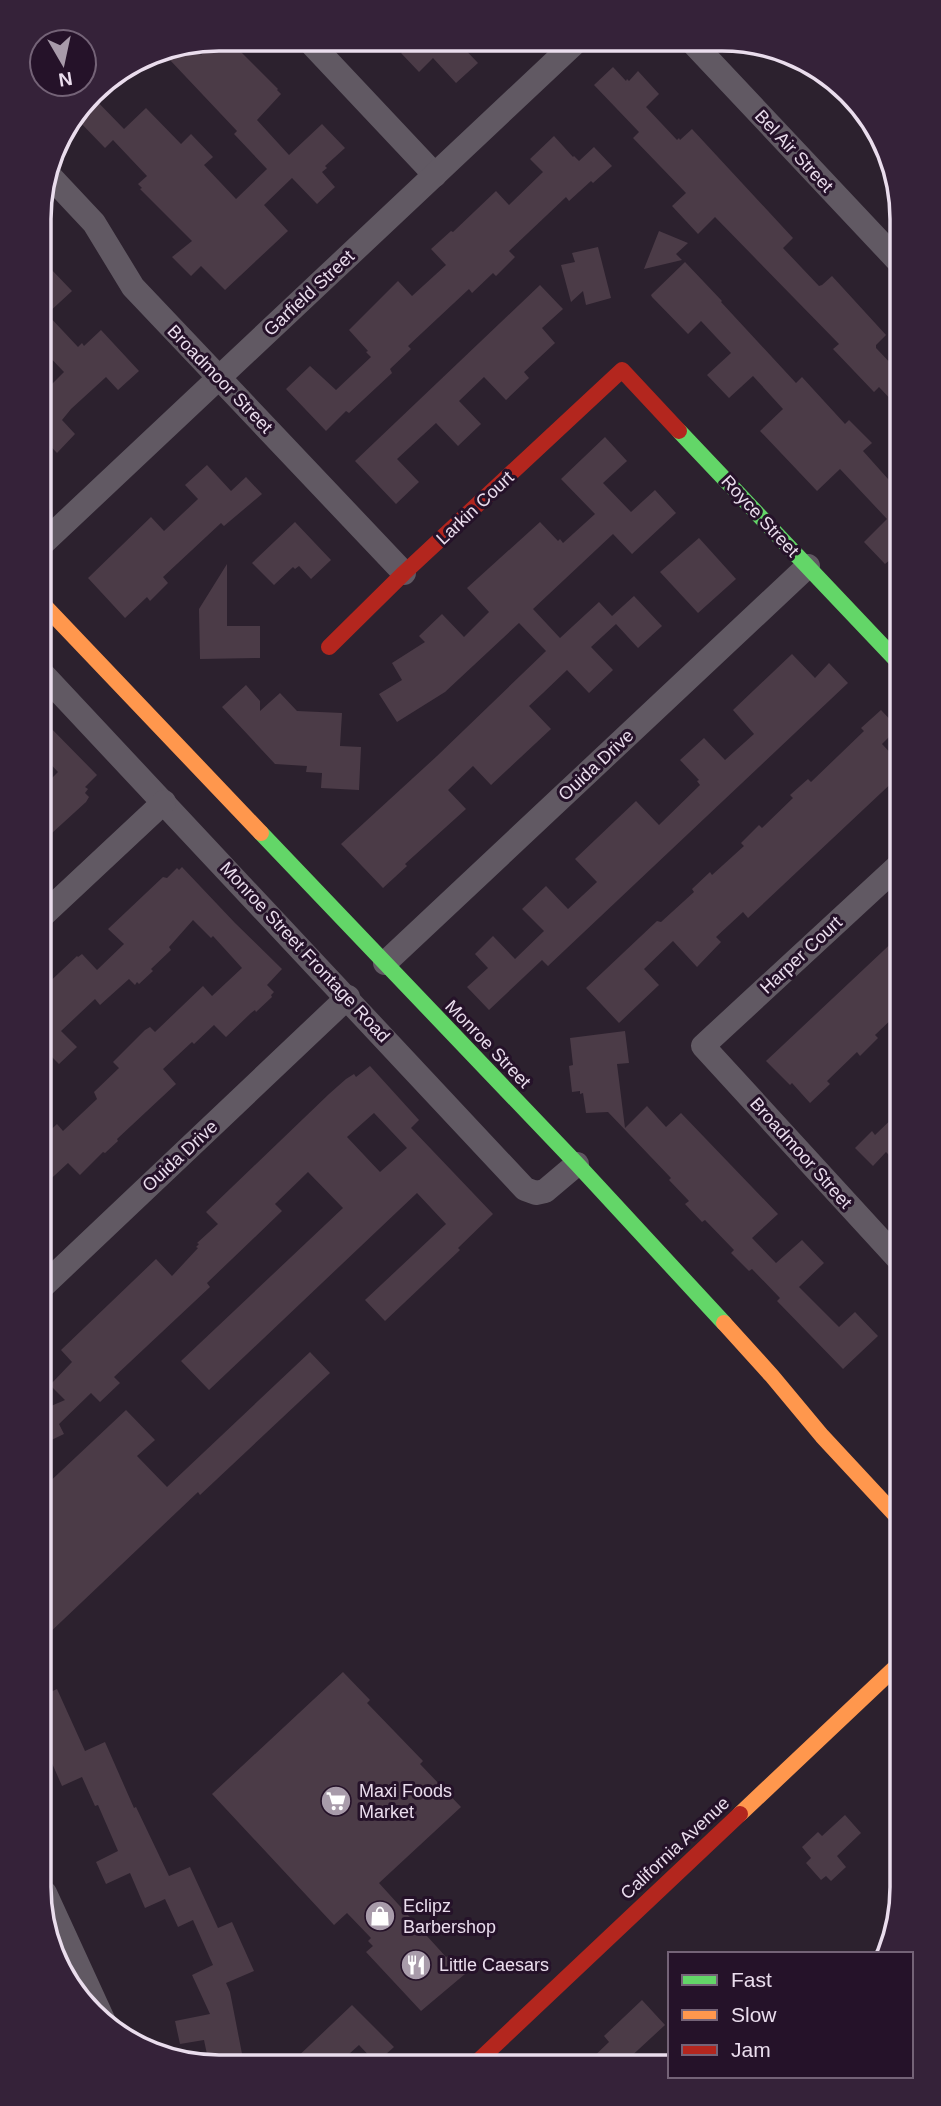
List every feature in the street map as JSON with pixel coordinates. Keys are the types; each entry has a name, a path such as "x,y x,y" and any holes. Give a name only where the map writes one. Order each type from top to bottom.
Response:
{"main road":[{"name":"Royce Street","path":"622,370 890,653"},
{"name":"Larkin Court","path":"329,647 404,573 622,370"},
{"name":"Monroe Street","path":"51,613 578,1164 890,1509"},
{"name":"California Avenue","path":"484,2055 890,1672"}],"street":[{"path":"318,51 435,176"},
{"name":"Garfield Street","path":"51,536 566,51"},
{"name":"Bel Air Street","path":"700,51 890,253"},
{"name":"Broadmoor Street","path":"55,181 94,223 133,288 404,573"},
{"name":"Ouida Drive","path":"385,963 808,566"},
{"name":"Monroe Street Frontage Road","path":"51,682 525,1189 536,1193 545,1191 578,1164"},
{"path":"51,908 164,803"},
{"name":"Harper Court","path":"703,1045 890,873"},
{"name":"Ouida Drive","path":"51,1278 348,997"},
{"name":"Broadmoor Street","path":"703,1045 890,1250"},
{"path":"52,1909 91,1996"}],"building":[{"path":"208,51 240,51 278,89 281,94 257,120 289,155 322,124 345,148 322,172 335,187 317,204 292,178 264,205 288,231 225,290 201,266 191,276 172,257 192,241 140,189 142,188 138,184 147,176 113,140 105,148 81,123 98,102 124,129 146,108 181,144 191,134 213,157 204,165 236,199 267,169 234,134 237,131 169,59 199,52 201,55"},
{"path":"467,51 478,63 456,83 433,58 419,72 401,53"},
{"path":"613,67 626,81 638,71 659,94 646,107 677,140 692,129 793,238 783,248 819,286 832,276 886,335 876,348 890,363 890,399 879,387 874,392 833,349 839,344 715,217 698,234 672,206 686,193 633,138 639,132 594,85"},
{"path":"554,136 579,161 594,147 612,166 569,201 566,197 509,251 515,257 496,276 493,273 472,293 469,289 408,346 411,349 390,369 392,373 326,431 286,389 310,366 336,390 371,357 349,330 398,281 412,296 446,265 431,249 496,191 509,205 543,172 530,159"},
{"path":"659,231 688,243 676,254 682,260 644,269"},
{"path":"598,247 611,298 586,305 583,291 571,302 561,265 575,262 572,253"},
{"path":"685,262 796,383 802,377 845,424 849,420 872,443 863,451 890,481 890,560 885,564 864,542 887,519 840,469 817,491 760,431 783,409 753,376 729,398 707,375 731,353 701,321 688,334 651,295"},
{"path":"51,269 72,291 51,310"},
{"path":"540,285 563,309 542,328 555,343 524,372 529,378 506,400 484,377 459,401 481,424 458,446 436,423 397,459 419,482 396,504 355,461"},
{"path":"51,318 78,347 82,343 84,346 101,330 139,371 118,390 106,377 71,409 62,420 75,434 57,453 51,447 51,385 64,372 51,358"},
{"path":"605,437 627,461 603,483 631,512 655,490 676,513 632,554 613,534 533,609 560,638 599,602 612,616 634,596 662,626 638,648 616,624 591,647 613,670 589,693 567,670 529,706 551,729 491,785 473,766 448,790 466,809 405,864 407,866 383,888 341,844 546,651 519,623 445,692 397,722 379,694 402,680 392,663 425,642 419,636 442,614 464,637 489,612 467,588 540,522 563,543 595,514 561,479"},
{"path":"207,465 231,491 246,477 262,494 224,526 221,523 163,577 168,583 150,601 147,597 125,618 88,578 151,517 164,531 198,499 185,485"},
{"path":"295,522 331,560 311,579 299,566 295,569 293,567 274,585 252,563"},
{"path":"699,538 736,579 698,613 660,572"},
{"path":"227,564 227,626 260,626 260,658 200,659 199,609"},
{"path":"792,654 815,678 829,663 848,683 548,966 542,960 489,1010 467,987 488,968 475,954 493,936 515,959 544,931 522,909 546,886 568,909 597,882 575,859 636,801 659,825 700,785 697,781 699,780 680,760 704,738 725,760 754,734 733,710"},
{"path":"246,685 260,701 260,711 280,693 297,711 342,713 340,746 361,747 359,790 321,788 322,773 306,772 307,766 275,764 222,707"},
{"path":"881,710 890,720 890,736 882,744 890,752 890,785 748,918 743,912 716,937 721,942 697,967 673,941 644,969 659,985 619,1023 586,988 657,921 661,922 694,892 692,889 710,872 712,875 744,846 741,843 759,825 762,828 793,798 790,795 808,779 811,782 864,731 861,728"},
{"path":"51,728 97,775 85,787 88,789 85,793 89,797 86,802 51,834 51,779 58,772 51,765"},
{"path":"182,867 282,969 267,985 274,992 272,997 226,1037 214,1025 194,1044 192,1042 163,1069 176,1084 117,1139 118,1141 80,1175 68,1163 51,1179 51,1130 57,1124 63,1131 97,1099 94,1092 119,1068 113,1062 145,1030 150,1027 155,1032 203,986 212,996 242,968 213,936 211,938 193,920 169,947 171,950 139,984 137,982 135,985 129,979 100,1005 95,999 61,1031 77,1047 59,1064 51,1056 51,981 82,954 97,970 124,944 108,929 163,877 167,878 177,868 179,870"},
{"path":"890,944 890,1021 875,1035 878,1038 860,1056 857,1052 827,1081 830,1084 810,1103 766,1061"},
{"path":"625,1031 629,1063 617,1064 625,1128 647,1106 666,1127 681,1113 778,1214 752,1238 776,1263 802,1240 824,1263 799,1287 839,1327 855,1312 878,1336 843,1369 777,1301 780,1298 752,1269 749,1271 731,1253 734,1250 705,1220 702,1222 685,1204 689,1201 669,1180 671,1178 608,1112 586,1113 583,1093 572,1092 570,1038"},
{"path":"370,1066 419,1120 411,1128 493,1214 458,1248 460,1250 385,1321 365,1300 446,1224 417,1193 209,1390 181,1361 343,1208 308,1172 275,1204 282,1211 207,1283 210,1287 114,1377 120,1383 100,1402 91,1393 59,1424 64,1434 51,1440 51,1406 65,1400 51,1384 72,1362 61,1350 156,1259 172,1276 198,1248 197,1243 218,1224 206,1212 329,1094 354,1074 356,1077","holes":["374,1113 407,1148 380,1172 347,1137"]},
{"path":"890,1121 890,1156 886,1152 873,1166 855,1148 872,1131 875,1135"},
{"path":"310,1352 330,1373 200,1495 198,1492 51,1631 51,1480 126,1410 155,1440 137,1456 167,1487"},
{"name":"Maxi Foods Market","path":"343,1672 370,1700 367,1703 423,1761 420,1764 461,1807 379,1883 446,1957 465,1974 421,2011 366,1952 373,1946 368,1941 371,1938 347,1913 334,1925 212,1794"},
{"path":"57,1689 85,1751 105,1742 134,1808 136,1807 169,1876 190,1867 218,1928 232,1922 254,1971 226,1983 242,2055 207,2055 204,2040 180,2044 175,2021 210,2014 192,1975 213,1965 193,1920 178,1927 165,1899 145,1908 130,1873 106,1884 96,1862 118,1851 98,1805 95,1806 82,1777 62,1786 51,1761 51,1692"},
{"path":"845,1815 861,1833 837,1856 846,1867 831,1881 826,1876 821,1880 806,1863 811,1858 802,1847 818,1832 822,1836"},
{"path":"642,2000 665,2025 633,2055 595,2055 609,2042 604,2036"},
{"path":"352,2005 394,2047 385,2055 368,2055 359,2045 348,2055 299,2055"}],"traffic: fast":[{"path":"679,431 890,654"},
{"path":"261,833 577,1164 724,1323"}],"traffic: slow":[{"path":"51,613 261,833"},
{"path":"724,1323 890,1509"},
{"path":"740,1814 890,1672"}],"traffic: jam":[{"path":"329,647 404,573 622,370 679,431"},
{"path":"484,2055 740,1814"}],"place":[{"name":"Maxi Foods Market","path":"336,1801"},
{"name":"Eclipz Barbershop","path":"380,1916"},
{"name":"Little Caesars","path":"416,1965"}]}
